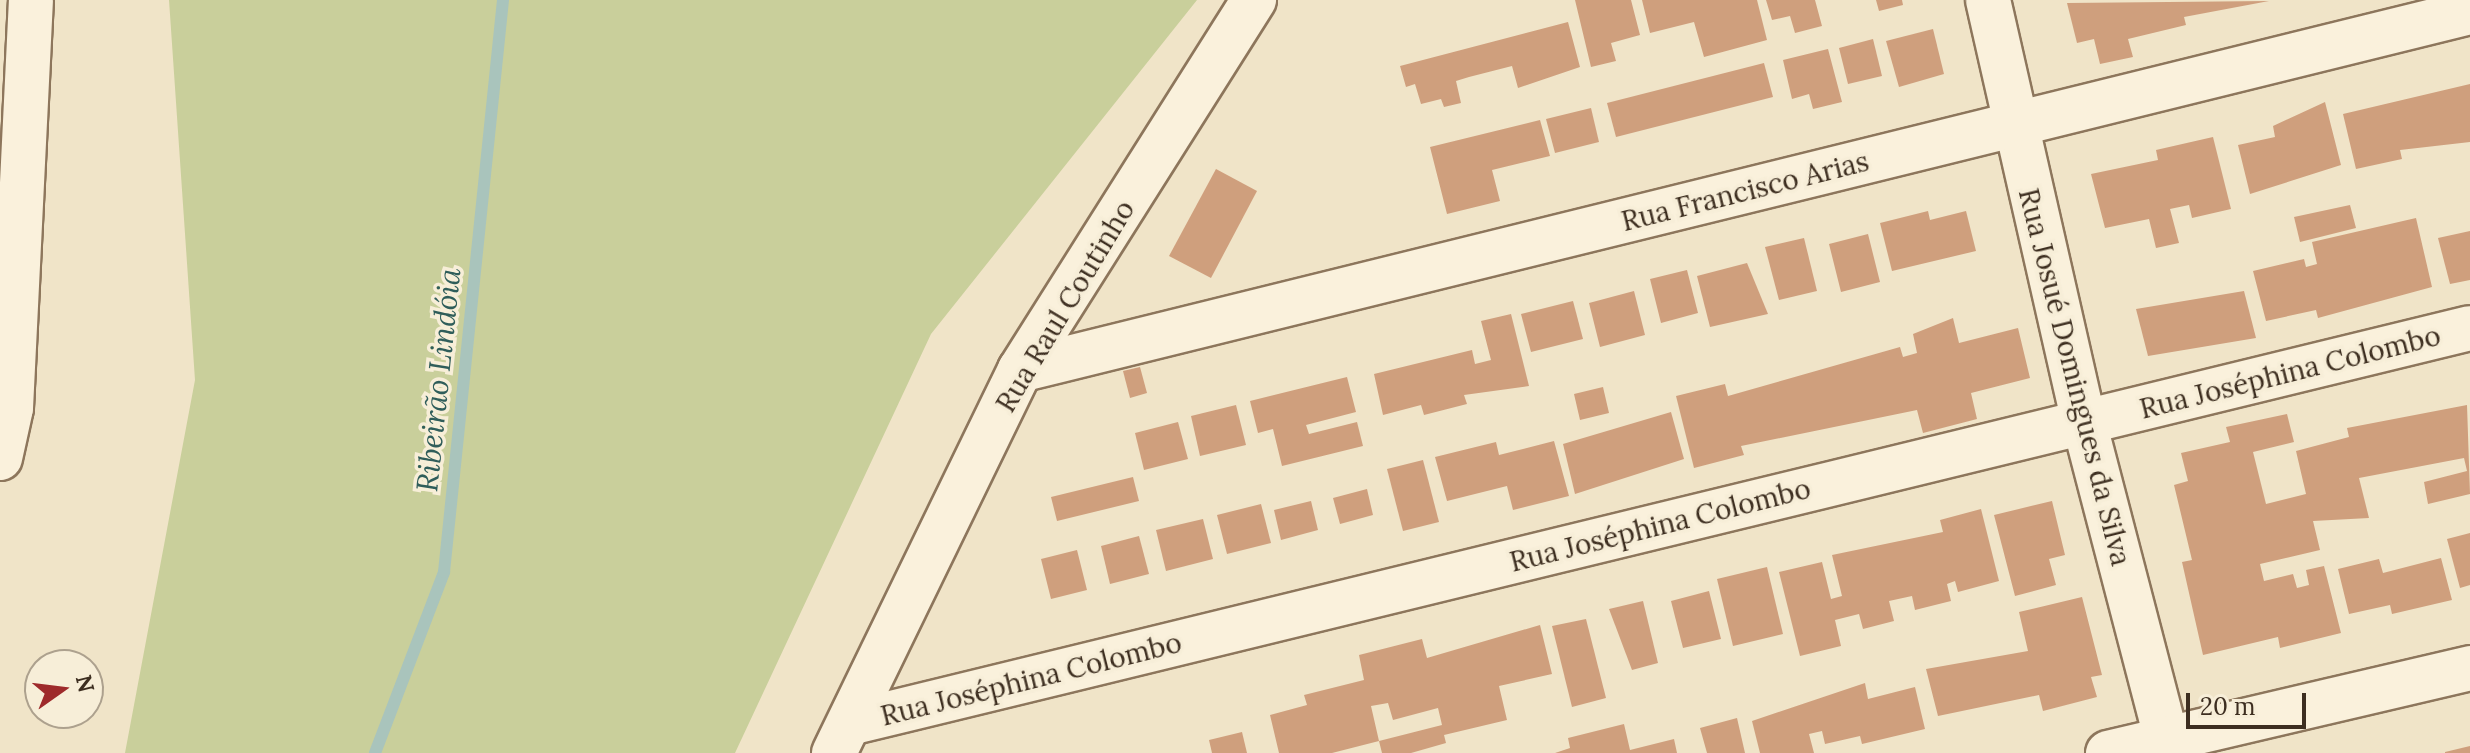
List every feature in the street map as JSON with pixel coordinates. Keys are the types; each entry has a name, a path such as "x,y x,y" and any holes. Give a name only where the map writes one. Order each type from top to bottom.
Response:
{"street":[{"name":"Rua Raul Coutinho","path":"842,738 1020,370 1254,0"},
{"name":"Rua Josué Domingues da Silva","path":"1988,0 2013,125 2084,422 2168,746"},
{"name":"Rua Francisco Arias","path":"1020,370 2470,12"},
{"path":"0,458 6,409 20,26"},
{"name":"Rua Joséphina Colombo","path":"842,738 2084,422 2470,328"},
{"path":"2108,753 2168,746 2470,668"}],"green space":[{"path":"169,0 1197,0 931,334 735,753 125,753 195,380"}],"building":[{"path":"1575,0 1631,0 1640,35 1611,43 1616,61 1591,67"},
{"path":"1642,0 1757,0 1767,40 1704,57 1694,22 1650,33"},
{"path":"1766,0 1815,0 1822,26 1795,33 1790,16 1772,20"},
{"path":"1876,0 1902,0 1903,5 1879,11"},
{"path":"2269,1 2184,17 2186,25 2128,39 2133,57 2100,64 2094,39 2077,43 2067,3"},
{"path":"1568,22 1580,67 1518,88 1512,66 1469,77 1456,81 1461,103 1444,107 1441,99 1421,104 1415,84 1406,87 1400,66"},
{"path":"1933,29 1944,74 1899,87 1886,41"},
{"path":"1873,39 1882,76 1848,84 1839,48"},
{"path":"1828,49 1842,102 1813,109 1809,94 1792,99 1783,60"},
{"path":"1764,63 1773,97 1616,137 1607,103"},
{"path":"2470,84 2470,142 2400,150 2402,159 2356,169 2343,114"},
{"path":"2325,102 2341,165 2250,194 2238,145 2275,137 2273,126"},
{"path":"1591,108 1599,142 1555,153 1546,119"},
{"path":"1540,120 1550,156 1492,170 1500,201 1447,214 1430,147"},
{"path":"2213,137 2231,209 2192,218 2189,205 2170,209 2179,243 2156,248 2149,219 2105,228 2091,174 2158,160 2156,150"},
{"path":"1216,169 1257,191 1211,278 1169,256"},
{"path":"2350,205 2356,228 2300,242 2294,217"},
{"path":"1928,211 1930,220 1966,211 1976,251 1892,271 1880,223"},
{"path":"2416,218 2432,287 2318,318 2316,310 2266,321 2253,271 2304,259 2306,267 2317,264 2312,242"},
{"path":"2470,231 2470,280 2450,284 2438,238"},
{"path":"1868,234 1880,282 1841,292 1829,244"},
{"path":"1804,238 1817,291 1779,300 1765,247"},
{"path":"1747,263 1768,314 1710,327 1697,276"},
{"path":"1687,270 1698,313 1661,323 1650,279"},
{"path":"1634,291 1645,335 1600,347 1589,303"},
{"path":"2244,291 2256,338 2148,356 2136,309"},
{"path":"1573,301 1583,339 1531,352 1521,314"},
{"path":"1511,314 1529,386 1464,395 1467,404 1424,415 1421,405 1383,415 1374,374 1472,350 1475,364 1491,360 1481,321"},
{"path":"1953,318 1959,343 2018,328 2030,378 1971,393 1977,419 1923,433 1917,410 1741,446 1744,455 1694,468 1676,396 1725,384 1728,396 1900,347 1903,357 1917,353 1913,334"},
{"path":"1140,367 1147,393 1130,398 1123,371"},
{"path":"1347,377 1356,412 1306,425 1309,434 1357,422 1363,446 1282,466 1273,429 1258,433 1250,401"},
{"path":"1603,387 1609,413 1580,420 1574,394"},
{"path":"1236,405 1246,445 1200,456 1191,416"},
{"path":"2467,405 2470,494 2428,504 2424,482 2467,471 2464,458 2359,478 2369,518 2313,521 2320,550 2260,564 2264,581 2293,574 2297,588 2309,585 2306,570 2324,566 2341,633 2280,648 2278,637 2203,655 2182,562 2192,560 2174,485 2188,481 2181,453 2230,442 2226,427 2287,414 2294,442 2253,452 2266,504 2306,494 2296,451 2349,437 2347,428"},
{"path":"1671,412 1684,459 1575,494 1563,444"},
{"path":"1178,422 1188,459 1144,470 1135,433"},
{"path":"1554,441 1569,496 1513,510 1507,486 1447,501 1435,457 1496,442 1499,455"},
{"path":"1423,460 1439,522 1403,531 1387,469"},
{"path":"1133,477 1139,501 1057,521 1051,497"},
{"path":"1367,489 1373,515 1340,524 1333,498"},
{"path":"1311,501 1318,530 1281,540 1274,510"},
{"path":"2052,501 2065,555 2049,559 2056,585 2015,596 1994,515"},
{"path":"1261,504 1271,543 1227,554 1217,515"},
{"path":"1981,509 1999,581 1958,592 1955,581 1947,584 1951,601 1915,610 1912,596 1889,601 1894,621 1863,629 1859,614 1835,620 1841,646 1800,656 1779,572 1822,562 1831,599 1842,596 1832,555 1943,532 1940,520"},
{"path":"1203,519 1213,559 1166,571 1156,530"},
{"path":"2470,533 2470,585 2460,588 2447,539"},
{"path":"1139,536 1149,574 1110,584 1101,546"},
{"path":"1077,550 1087,590 1051,599 1041,559"},
{"path":"2441,558 2452,600 2392,614 2390,605 2349,614 2338,569 2379,559 2383,573"},
{"path":"1767,567 1783,634 1733,646 1717,579"},
{"path":"1709,591 1721,639 1683,648 1671,601"},
{"path":"2082,597 2102,675 2091,677 2097,697 2043,711 2039,695 1938,716 1926,669 2028,651 2019,612"},
{"path":"1643,601 1658,663 1632,670 1609,609"},
{"path":"1586,619 1606,698 1572,707 1552,626"},
{"path":"1540,625 1552,674 1499,686 1507,720 1444,735 1446,743 1411,753 1382,753 1379,741 1332,753 1279,753 1270,715 1307,705 1304,695 1364,680 1359,655 1422,639 1427,658","holes":["1388,703 1393,720 1438,708 1442,725 1379,741 1371,706"]},
{"path":"1865,683 1868,699 1915,687 1925,729 1862,744 1860,736 1825,744 1822,731 1809,734 1814,753 1760,753 1752,721"},
{"path":"1737,718 1745,753 1707,753 1700,728"},
{"path":"1624,724 1630,750 1674,739 1677,753 1555,753 1570,748 1568,738"},
{"path":"1242,732 1247,753 1212,753 1209,740"},
{"path":"2470,746 2470,753 2445,753 2445,752"}],"waterway":[{"name":"Ribeirão Lindóia","path":"375,753 444,572 503,0"}]}
